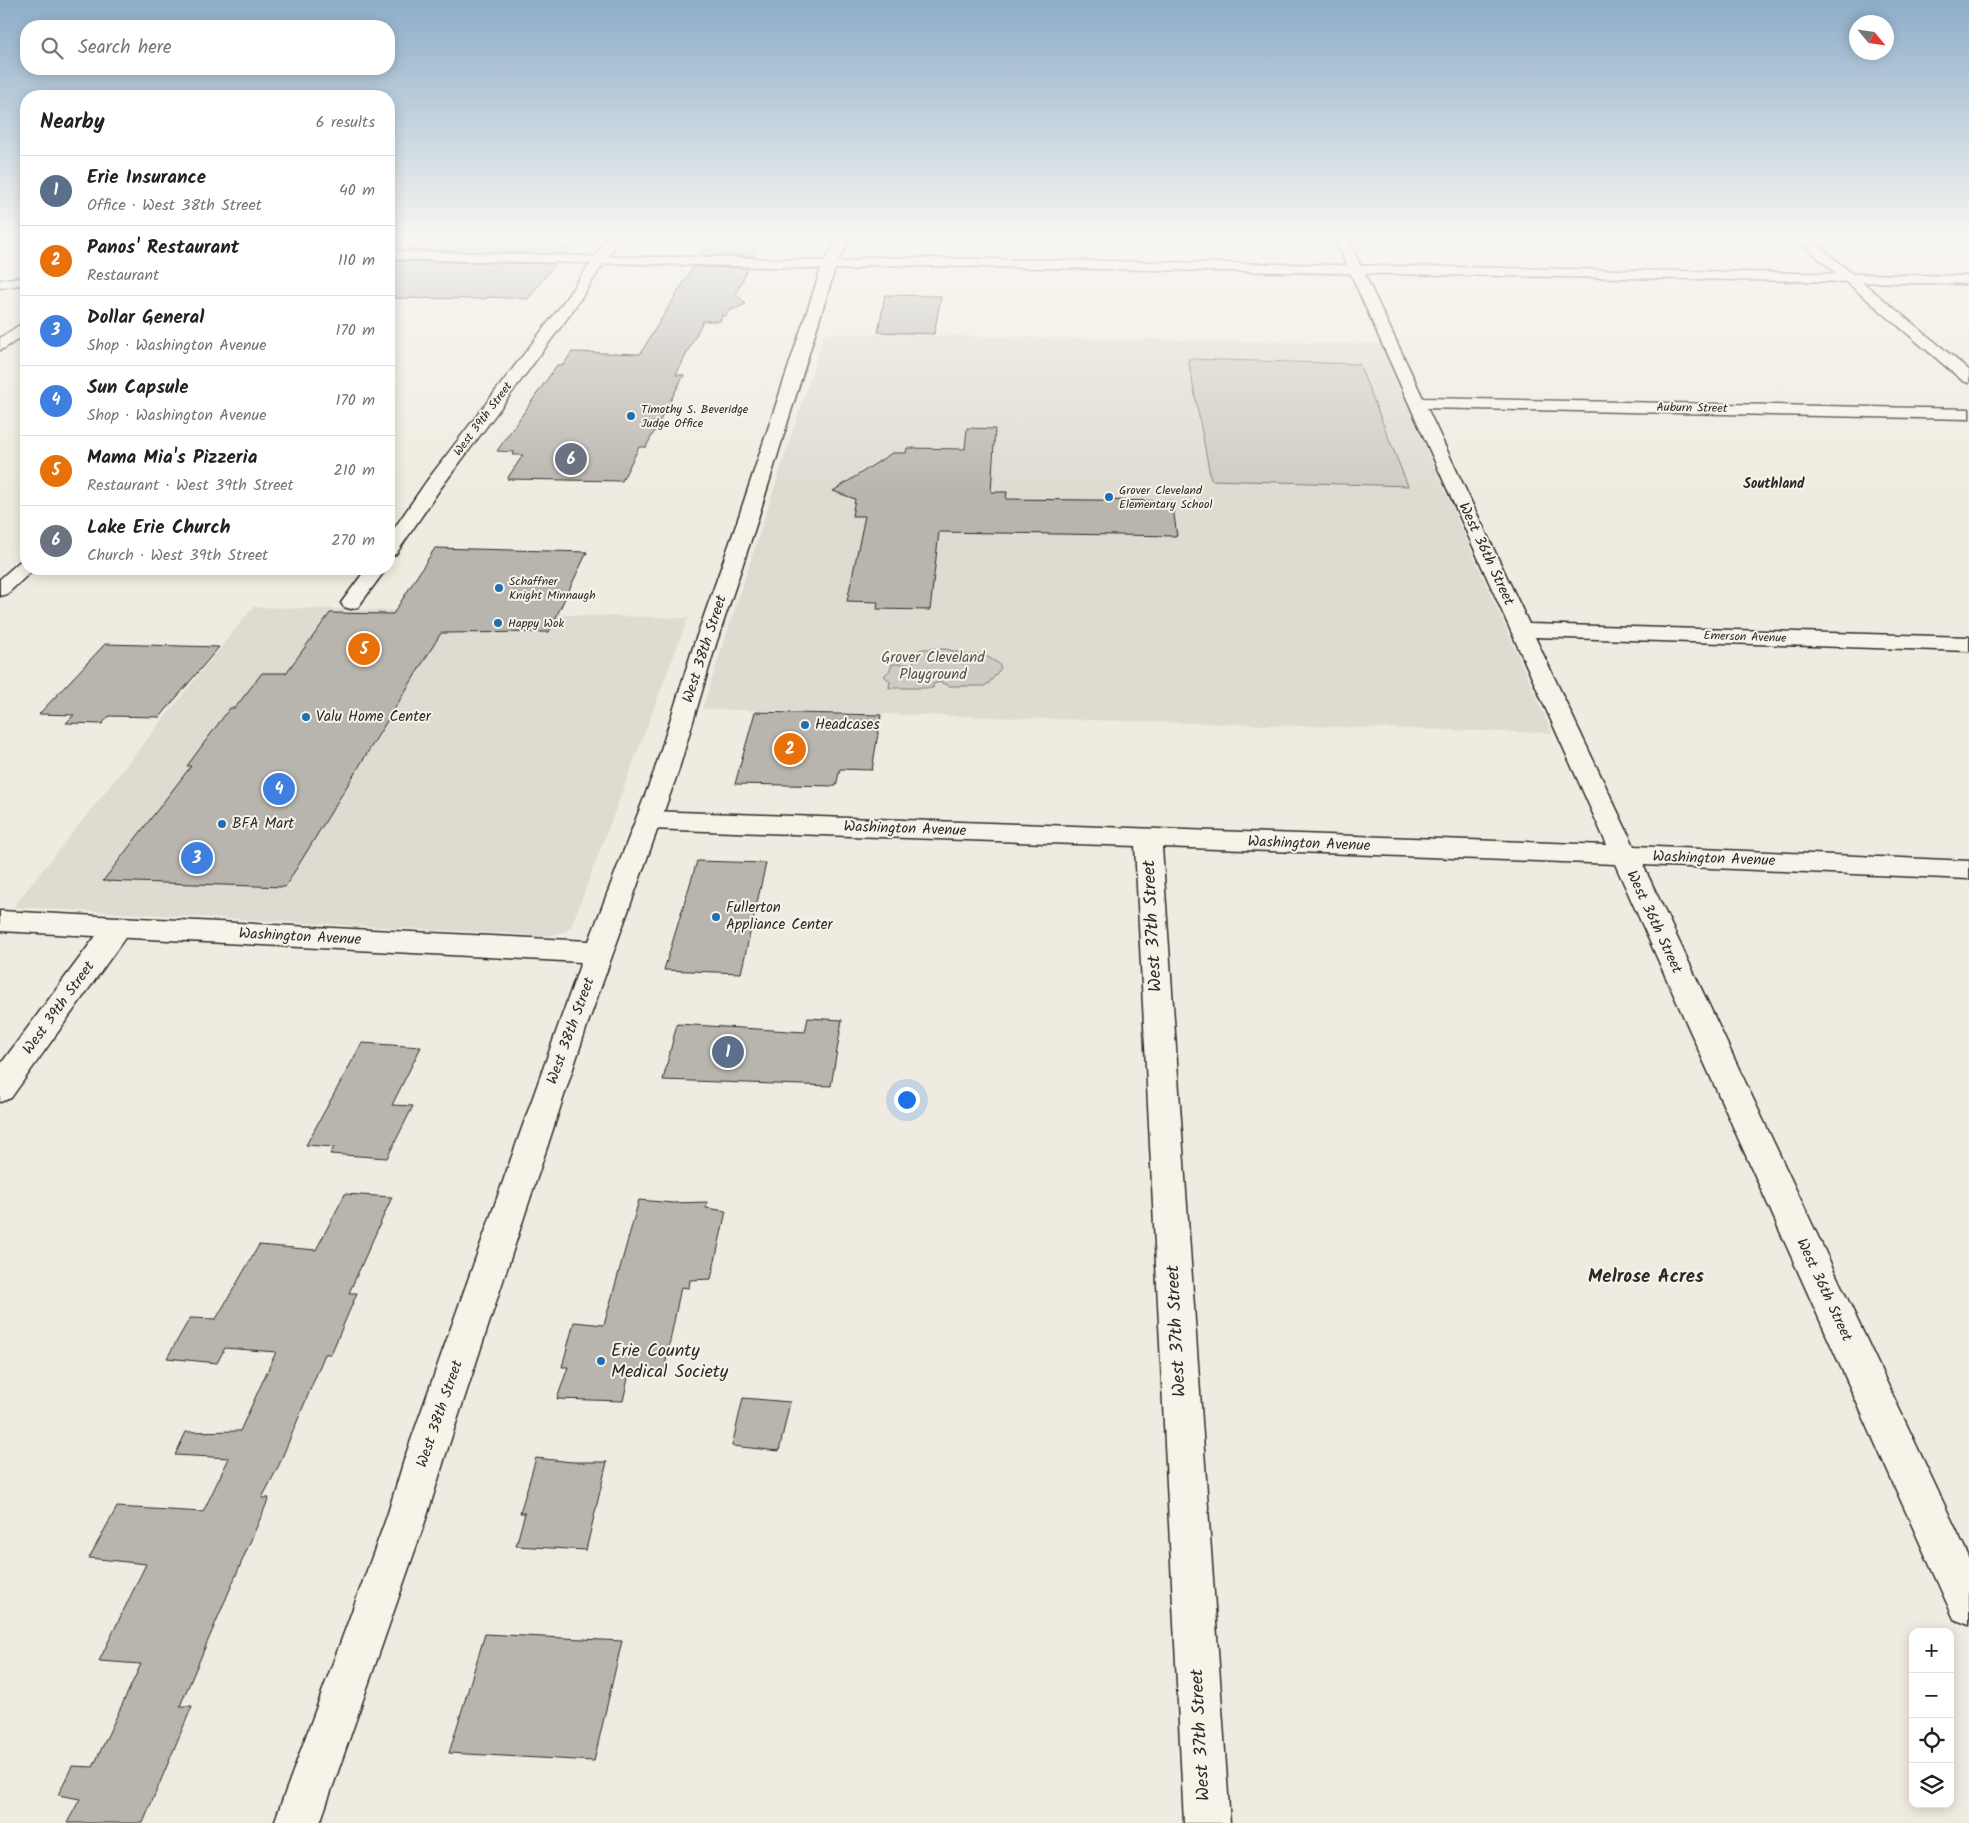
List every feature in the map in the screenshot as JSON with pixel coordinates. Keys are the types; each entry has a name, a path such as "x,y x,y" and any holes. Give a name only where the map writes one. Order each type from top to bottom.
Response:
{"street":[{"name":"West 39th Street","path":"395,541 433,486 555,324"},
{"name":"West 38th Street","path":"297,1823 407,1516 548,1095 650,820 819,324"},
{"name":"West 36th Street","path":"1380,324 1969,1604"},
{"path":"1904,324 1969,378"},
{"path":"0,345 20,331"},
{"name":"Auburn Street","path":"1416,403 1969,414"},
{"path":"0,590 20,572"},
{"path":"352,603 372,575"},
{"name":"Emerson Avenue","path":"1520,630 1969,644"},
{"name":"Washington Avenue","path":"650,820 1624,855 1969,870"},
{"name":"West 37th Street","path":"1148,838 1207,1823"},
{"name":"Washington Avenue","path":"0,921 600,952"},
{"name":"West 39th Street","path":"0,1089 117,928"}],"shaded area":[{"name":"Grover Cleveland Elementary School","path":"825,333 1380,344 1552,733 702,709"},
{"path":"253,607 688,618 571,927 564,932 550,936 13,907"}],"green space":[{"path":"1188,359 1359,364 1408,486 1211,480"},
{"name":"Grover Cleveland Playground","path":"923,649 946,649 968,655 983,654 999,664 1001,668 989,683 984,686 949,686 940,682 933,684 933,688 889,688 890,681 884,676 890,670 892,664 913,664 914,652"}],"building":[{"path":"658,324 701,324 676,375 684,375 646,447 639,447 622,481 507,479 523,455 512,455 515,452 497,451 557,365 563,365 572,352 640,354"},
{"path":"879,324 936,324 934,334 878,332"},
{"path":"967,428 995,429 991,492 1007,492 1006,499 1172,501 1177,536 939,532 930,610 877,609 878,602 847,601 865,516 852,516 855,499 833,491 892,453 906,453 907,448 965,449"},
{"path":"435,548 587,552 549,632 441,633 285,887 103,881 191,766 187,766 230,708 235,708 262,673 286,673 330,613 393,614"},
{"path":"105,644 219,647 160,717 109,716 102,724 66,723 74,715 39,714"},
{"path":"755,712 881,715 872,770 840,769 836,786 735,784"},
{"path":"697,861 766,863 741,973 664,970"},
{"path":"808,1018 842,1020 831,1086 663,1080 677,1024 805,1032"},
{"path":"362,1043 421,1047 392,1105 413,1106 387,1158 330,1154 334,1147 306,1145"},
{"path":"345,1194 392,1197 349,1293 357,1293 331,1354 325,1354 279,1465 262,1498 269,1498 180,1706 192,1706 143,1823 67,1823 80,1799 58,1795 72,1766 93,1767 141,1664 99,1661 146,1564 89,1558 117,1507 203,1512 229,1458 175,1455 186,1432 240,1431 276,1352 225,1348 217,1363 167,1358 190,1318 216,1319 259,1245 316,1250"},
{"path":"639,1200 673,1203 707,1202 706,1208 726,1211 711,1279 690,1280 689,1288 681,1287 664,1371 630,1369 623,1401 557,1399 568,1367 562,1367 574,1322 604,1325"},
{"path":"743,1398 790,1402 779,1451 732,1446"},
{"path":"536,1458 572,1462 607,1462 586,1550 516,1546 525,1513 520,1513"},
{"path":"485,1634 622,1641 594,1761 449,1753"}],"place":[{"name":"Timothy S. Beveridge Judge Office","path":"631,416"},
{"name":"Lake Erie Church","path":"571,459"},
{"name":"Grover Cleveland Elementary School","path":"1109,497"},
{"name":"Schaffner Knight Minnaugh","path":"499,588"},
{"name":"Happy Wok","path":"498,623"},
{"name":"Mama Mia's Pizzeria","path":"364,649"},
{"name":"Valu Home Center","path":"306,717"},
{"name":"Headcases","path":"805,725"},
{"name":"Panos' Restaurant","path":"790,749"},
{"name":"Sun Capsule","path":"279,789"},
{"name":"BFA Mart","path":"222,824"},
{"name":"Dollar General","path":"197,858"},
{"name":"Fullerton Appliance Center","path":"716,917"},
{"name":"Erie Insurance","path":"728,1052"},
{"name":"Erie County Medical Society","path":"601,1361"}],"district":[{"name":"Southland","path":"1774,484"},
{"name":"Melrose Acres","path":"1646,1277"}]}
